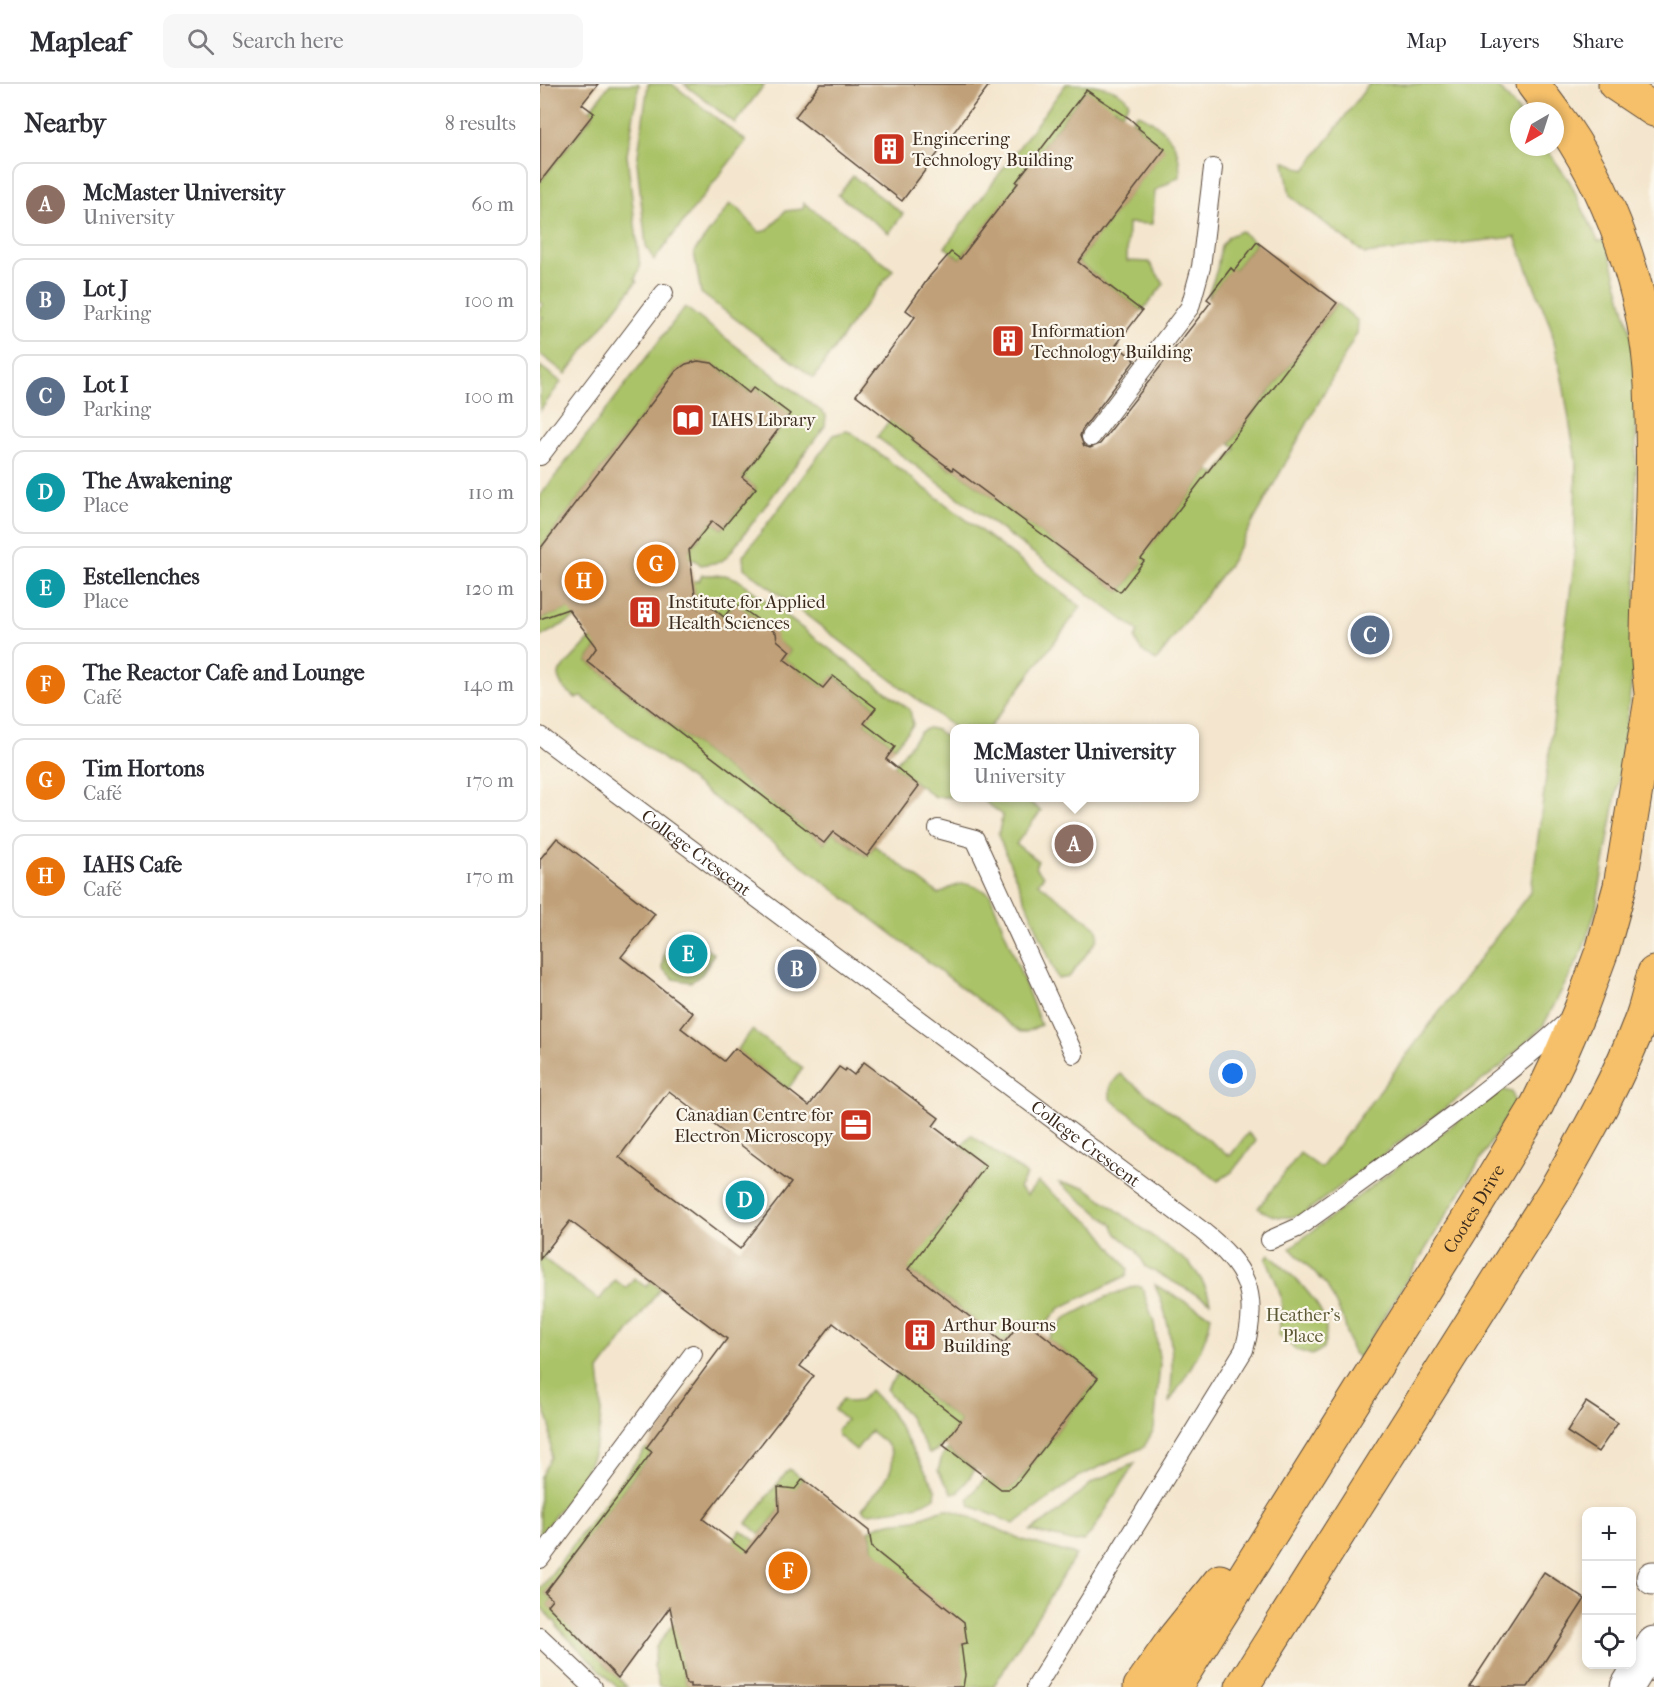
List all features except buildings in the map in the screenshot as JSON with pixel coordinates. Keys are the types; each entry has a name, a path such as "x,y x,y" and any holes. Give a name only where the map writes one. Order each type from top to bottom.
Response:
{"main road":[{"name":"Cootes Drive","path":"1533,84 1546,102"},
{"path":"1615,84 1654,110"},
{"name":"Cootes Drive","path":"1175,1687 1537,1105 1581,1008 1603,948 1620,886 1652,687 1647,640 1652,531 1651,382 1646,345 1630,270 1590,167 1564,127"},
{"path":"1242,1687 1556,1190 1603,1105 1623,1063 1643,1015 1654,973"},
{"path":"1140,1687 1175,1637 1313,1465"}],"street":[{"path":"1627,1687 1654,1643"}],"lane":[{"path":"1091,437 1190,307 1201,267 1213,168"},
{"path":"540,456 663,293"},
{"name":"College Crescent","path":"540,736 1201,1230 1222,1247 1239,1268 1252,1302 1250,1332 1244,1350 1036,1687"},
{"path":"938,829 975,839 1074,1054"},
{"path":"1270,1240 1297,1228 1493,1084 1528,1057 1581,1008"},
{"path":"540,1559 693,1354"},
{"path":"540,1637 593,1687"}],"green space":[{"path":"610,84 639,84 627,155 640,267 635,279 637,281 566,374 540,354 540,321 543,317 540,315 540,307 543,304 540,301 540,182 594,114 590,110"},
{"path":"648,84 672,84 746,141 654,260 646,246 637,162"},
{"path":"684,84 765,84 735,123"},
{"path":"1066,84 1102,86 1118,92 1129,103 1122,113 1115,108 1113,110 1086,90 960,259 945,247"},
{"path":"1369,84 1496,84 1511,102 1510,156 1551,156 1570,182 1598,241 1606,240 1636,353 1636,649 1619,778 1596,909 1582,952 1543,1026 1500,1067 1303,1214 1280,1217 1258,1208 1300,1153 1321,1168 1531,891 1574,564 1576,462 1563,383 1551,328 1515,237 1365,254 1290,196 1284,161 1305,170"},
{"path":"1136,114 1153,122 1171,139 1179,158 1180,176 1155,191 1152,224 1128,223 1127,261 1149,262 1164,284 1142,311 1078,262 1164,149 1138,128 1139,126 1132,120"},
{"path":"853,176 903,214 889,233 838,195"},
{"path":"804,203 893,270 854,320 814,378 701,293 694,252 730,204 739,209 760,232 768,230 785,211 803,209"},
{"path":"1241,231 1256,243 1234,271 1231,269 1207,299 1217,269 1221,246 1229,236"},
{"path":"1337,303 1358,321 1357,333 1231,562 1156,661 1138,646 1135,638 1138,631 877,437 890,420 951,470 953,468 1120,592 1143,562 1135,555 1149,548 1209,470 1216,475 1236,448 1230,443"},
{"path":"685,307 826,415 825,426 727,557 720,562 701,565 690,559 688,552 712,521 722,529 756,488 742,477 790,415 754,387 749,393 715,366 697,362 687,365 676,371 540,549 540,496"},
{"path":"540,366 561,382 540,411"},
{"path":"846,431 852,433 1081,607 992,724 950,724 744,568 743,556 834,435"},
{"path":"702,575 725,575 737,579 910,710 913,725 895,747 864,723 875,707 834,676 823,688 784,659 790,651 776,640 774,632 735,603 724,617 695,594 692,581 699,581"},
{"path":"570,608 575,618 540,637 540,619"},
{"path":"590,639 598,645 587,661 824,843 833,832 866,856 875,846 939,894 959,884 965,884 990,894 1041,1025 1026,1032 1020,1032 582,697 576,698 565,689 559,680 560,671"},
{"path":"928,728 937,730 950,741 950,797 935,797 894,766 920,732"},
{"path":"985,802 1029,802 1041,811 1016,844 1038,861 1035,868 1044,876 1038,883 1096,927 1097,940 1069,977 1058,979 998,835 1003,815"},
{"path":"682,931 714,954 702,974 691,982 674,979 662,968 667,947"},
{"path":"752,1030 803,1068 788,1089 737,1050"},
{"path":"1120,1074 1230,1156 1248,1133 1256,1141 1232,1172 1218,1181 1110,1099 1110,1086"},
{"path":"1500,1089 1512,1092 1515,1103 1359,1358 1353,1353 1344,1321 1327,1286 1290,1248"},
{"path":"971,1135 1027,1175 1019,1188 1027,1195 1038,1182 1096,1227 1128,1269 1126,1276 1060,1308 1039,1332 1022,1320 1004,1343 828,1207 876,1194 933,1237 986,1166 961,1147"},
{"path":"1059,1183 1085,1187 1189,1263 1202,1281 1210,1302 1146,1267 1136,1250 1117,1234 1112,1224"},
{"path":"540,1242 549,1249 543,1258 599,1300 615,1280 626,1288 634,1278 646,1287 651,1281 660,1289 599,1371 601,1421 591,1460 570,1495 540,1535 540,1477 551,1457 550,1424 540,1398"},
{"name":"Heather’s Place","path":"1269,1254 1313,1298 1323,1316 1326,1332 1323,1349 1312,1355 1297,1350 1278,1335 1281,1296 1266,1259"},
{"path":"1155,1285 1211,1316 1200,1350 1169,1403 1172,1373 1171,1343 1165,1314"},
{"path":"1135,1286 1142,1287 1154,1323 1160,1364 1154,1429 1144,1447 1080,1476 1014,1524 971,1506 968,1499 986,1477 1003,1489 1015,1485 1098,1378 1048,1339 1064,1319 1106,1297"},
{"path":"898,1373 961,1421 943,1445 934,1452 929,1453 909,1417 886,1389"},
{"path":"870,1390 889,1410 936,1489 935,1497 928,1501 893,1510 867,1513 862,1509 890,1472 892,1455 889,1447 871,1431 856,1450 838,1435 837,1430 846,1420 834,1410 843,1399 850,1402 860,1401"},
{"path":"646,1448 652,1452 545,1593 552,1599 548,1605 627,1687 617,1687 558,1628 555,1621 552,1621 540,1605 540,1589"},
{"path":"948,1449 975,1470 959,1492 952,1493 938,1471 942,1456"},
{"path":"1135,1463 1092,1532 1083,1541 1076,1542 1030,1531 1055,1515 1093,1482"},
{"path":"789,1469 803,1479 794,1491 780,1492 778,1500 783,1506 760,1534 747,1523"},
{"path":"946,1509 961,1513 1023,1540 1076,1555 993,1687 963,1687 961,1644 966,1643 872,1548 869,1531 874,1528 884,1524 914,1520"},
{"path":"741,1530 755,1541 756,1565 681,1661 686,1684 690,1684 690,1687 659,1687 654,1666 656,1647"}],"place":[{"name":"Engineering Technology Building","path":"889,149"},
{"name":"Information Technology Building","path":"1008,341"},
{"name":"IAHS Library","path":"688,420"},
{"name":"Tim Hortons","path":"656,564"},
{"name":"IAHS Cafe","path":"584,581"},
{"name":"Institute for Applied Health Sciences","path":"645,612"},
{"name":"Lot I","path":"1370,635"},
{"name":"McMaster University","path":"1074,844"},
{"name":"Estellenches","path":"688,954"},
{"name":"Lot J","path":"797,969"},
{"name":"Canadian Centre for Electron Microscopy","path":"856,1125"},
{"name":"The Awakening","path":"745,1200"},
{"name":"Arthur Bourns Building","path":"920,1335"},
{"name":"The Reactor Cafe and Lounge","path":"788,1571"}]}
